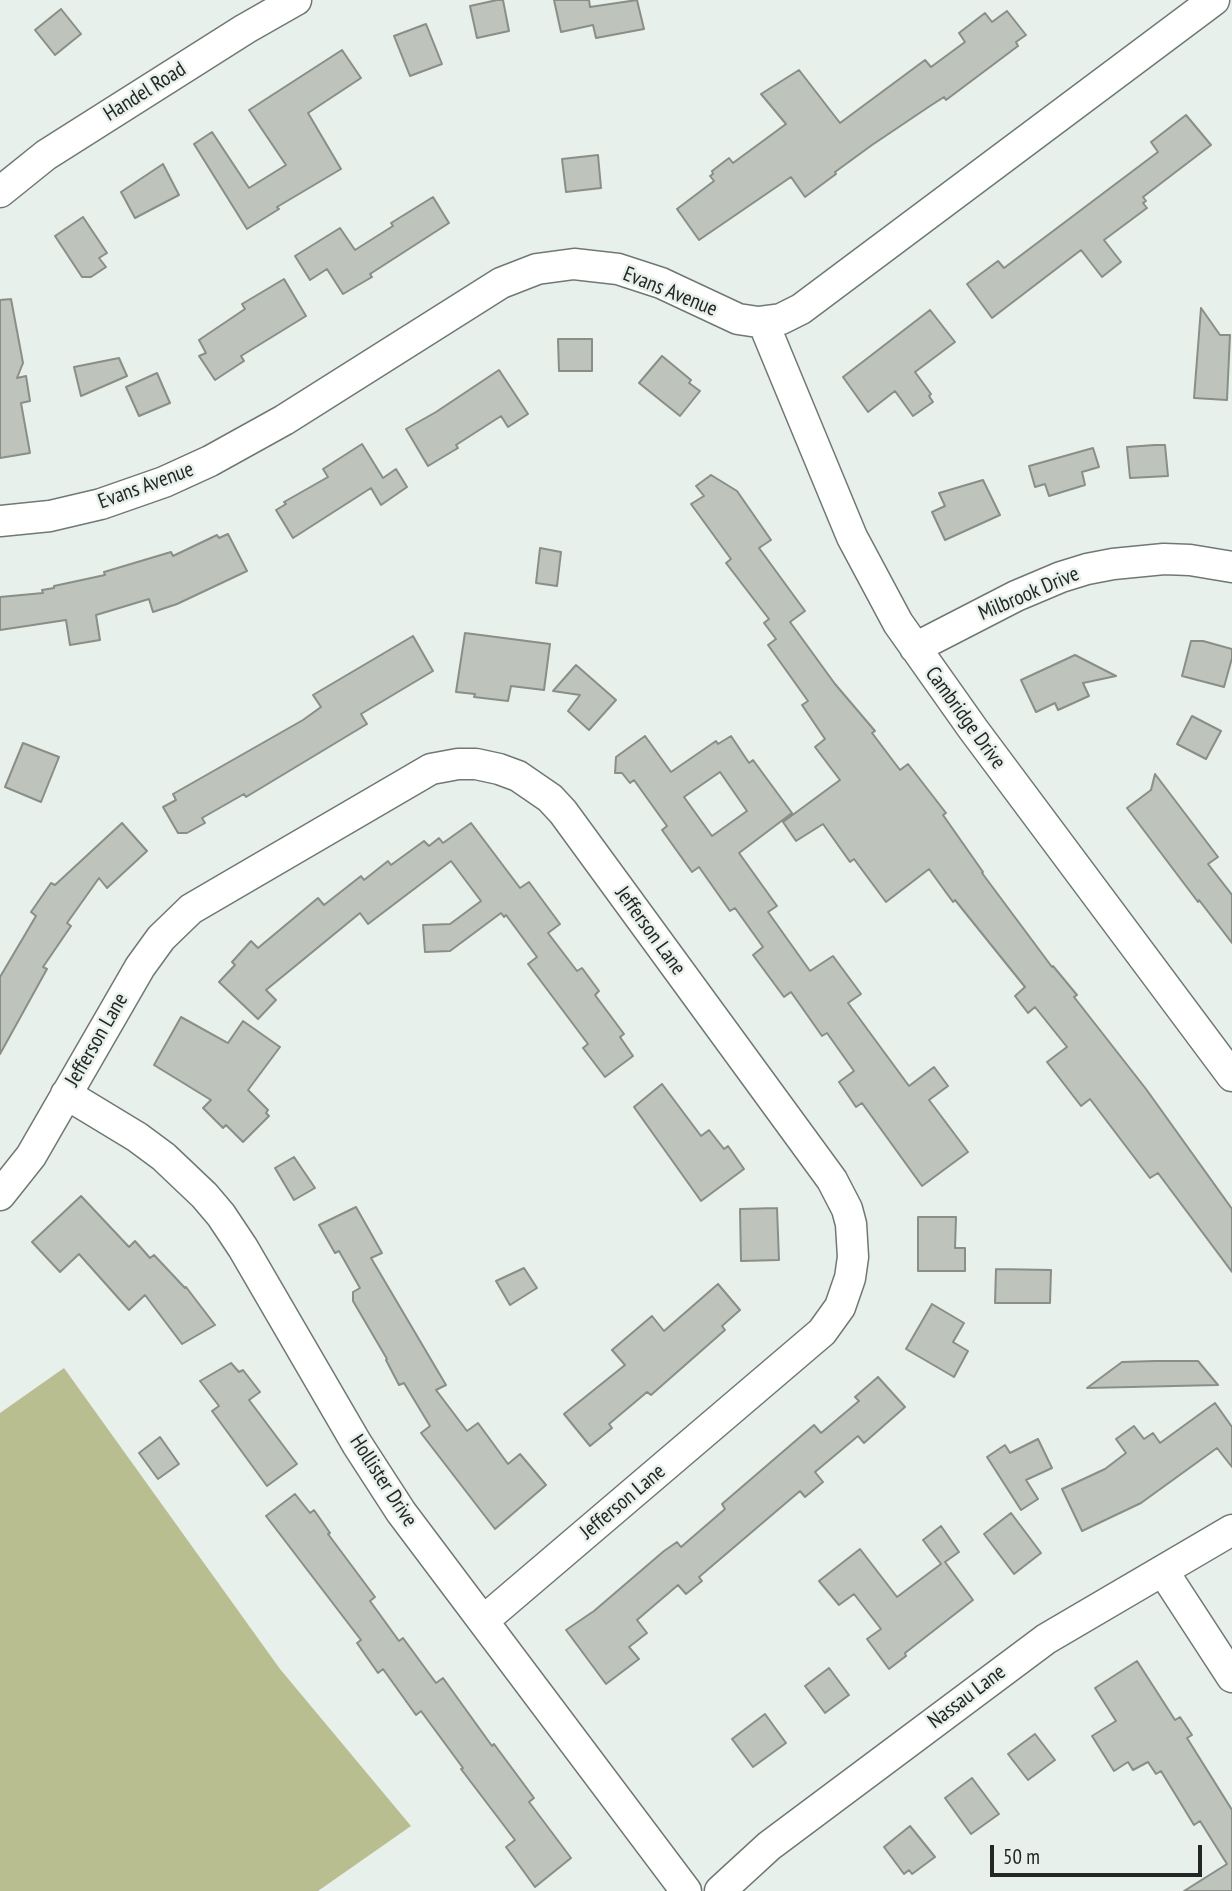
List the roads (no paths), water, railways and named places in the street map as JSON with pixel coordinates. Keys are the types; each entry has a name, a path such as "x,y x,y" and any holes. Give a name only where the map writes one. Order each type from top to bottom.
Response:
{"street":[{"name":"Handel Road","path":"0,192 46,155 245,29 296,0"},
{"name":"Evans Avenue","path":"0,521 76,510 131,494 191,470 284,420 501,284 537,269 574,264 618,270 661,283 738,319 763,322 781,319 801,309 1214,0"},
{"name":"Cambridge Drive","path":"763,322 852,537 880,593 915,648 973,729 1232,1076"},
{"name":"Milbrook Drive","path":"915,648 1016,596 1087,569 1139,560 1164,559 1232,567"},
{"name":"Jefferson Lane","path":"0,1195 31,1156 150,952 175,923 206,899 421,774 441,766 476,764 499,769 535,786 563,812 832,1180 847,1209 851,1224 853,1257 850,1278 840,1307 822,1332 483,1621"},
{"name":"Hollister Drive","path":"66,1094 137,1137 164,1157 221,1215 388,1492 686,1891"},
{"name":"Nassau Lane","path":"720,1891 769,1846 1026,1652 1087,1613 1232,1530"},
{"path":"1163,1571 1232,1677"}]}
